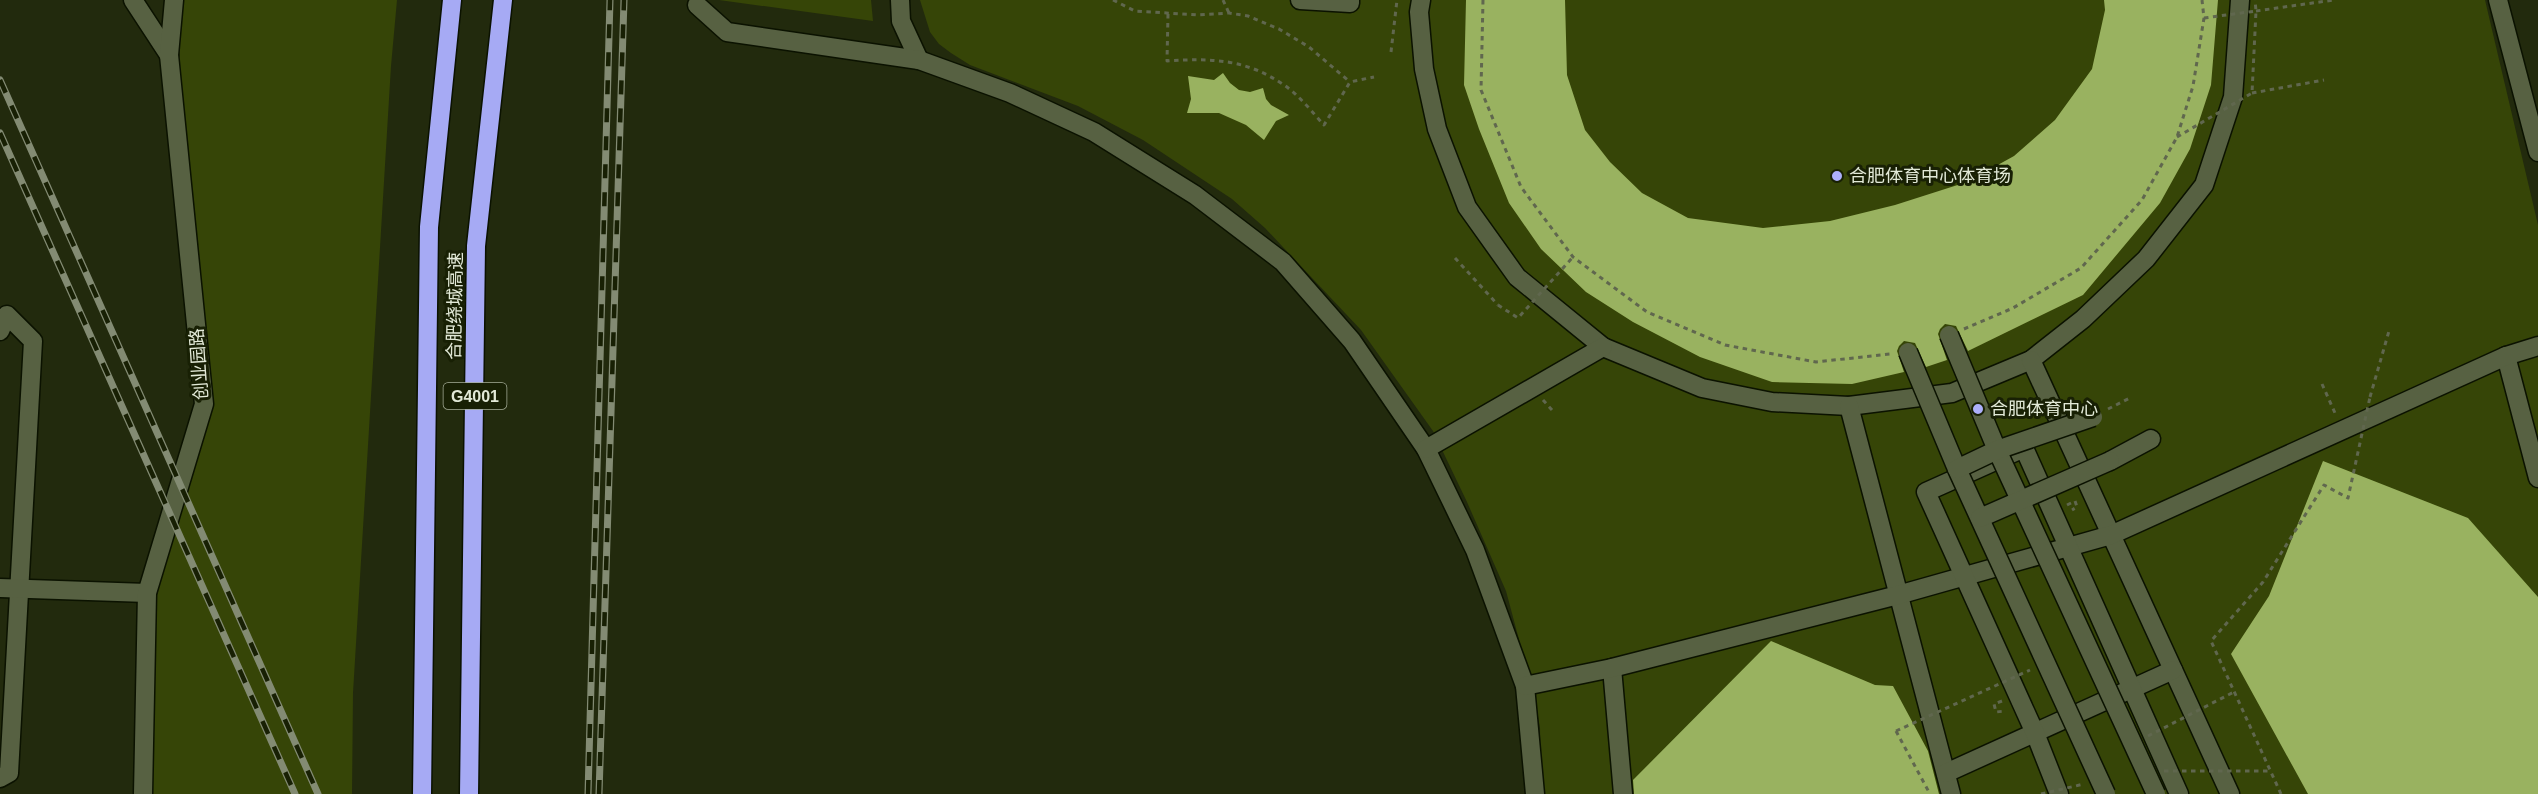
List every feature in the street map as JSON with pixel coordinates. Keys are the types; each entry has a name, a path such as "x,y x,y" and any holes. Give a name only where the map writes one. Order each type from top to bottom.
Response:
{"highway":[{"name":"合肥绕城高速","path":"422,794 429,227 452,0"},
{"name":"合肥绕城高速","path":"470,794 476,246 503,0"}],"street":[{"path":"133,0 170,55"},
{"name":"创业园路","path":"143,794 147,593 204,404 170,55 174,0"},
{"path":"900,0 901,21 919,60"},
{"path":"1300,0 1350,3 1350,0"},
{"path":"1421,0 1419,12 1424,69 1437,129 1467,207 1516,277 1603,347 1702,388 1772,402 1849,406 1952,393 2031,360 2083,319 2146,259 2204,185 2233,97 2240,0"},
{"path":"2498,0 2538,152"},
{"path":"697,4 727,32 919,60 1010,93 1094,132 1195,195 1283,262 1353,341 1426,449 1475,550 1525,686 1535,794"},
{"path":"0,331 7,315 33,341 9,773 0,778"},
{"path":"1949,335 1997,450 2156,794"},
{"path":"1525,686 1612,668 1898,595 2111,535 2506,356 2538,346"},
{"path":"1426,449 1603,347"},
{"path":"1908,352 1957,468 2106,794"},
{"path":"2506,356 2538,478"},
{"path":"2031,360 2173,670 2222,791"},
{"path":"1849,406 1951,794"},
{"path":"1957,468 1997,450 2093,417"},
{"path":"1980,518 2110,460 2151,439"},
{"path":"2058,794 2036,733 1926,492 2024,448 2179,794"},
{"path":"0,588 147,593"},
{"path":"1612,668 1623,794"},
{"path":"1946,773 2173,670"}],"path":[{"path":"1113,0 1135,11 1168,14 1229,13 1248,16 1299,41 1350,82"},
{"path":"1223,0 1229,13"},
{"path":"1391,52 1397,0"},
{"path":"1483,0 1481,90 1521,187 1573,257 1647,312 1725,345 1816,362 1908,352"},
{"path":"1949,335 2013,308 2081,268 2142,200 2177,137 2193,86 2204,18 2202,0"},
{"path":"2252,93 2255,0"},
{"path":"2204,18 2334,0"},
{"path":"1168,14 1167,61 1206,58 1246,64 1285,86 1324,125 1350,82 1374,77"},
{"path":"2177,137 2252,93 2324,80"},
{"path":"1455,258 1498,305 1518,318 1573,257"},
{"path":"2281,794 2211,641 2263,582 2324,485 2348,498 2370,397 2389,331"},
{"path":"2322,384 2344,431"},
{"path":"2093,417 2132,397"},
{"path":"1930,794 1896,731 2045,662"},
{"path":"2132,743 2234,692"},
{"path":"2145,771 2270,771"}],"green space":[{"path":"174,0 397,0 391,66 353,693 352,794 143,794 147,593 204,404"},
{"path":"719,0 871,0 873,21"},
{"name":"合肥体育中心","path":"920,0 2485,0 2538,225 2538,794 1541,794 1540,728 1535,699 1506,591 1433,431 1361,330 1265,228 1232,199 1143,140 1078,106 970,65 951,53 939,44 930,32"}],"building":[{"path":"1466,0 1565,0 1567,75 1585,130 1610,162 1642,193 1688,218 1763,228 1830,221 1895,205 1967,182 2014,156 2055,120 2092,69 2105,10 2104,0 2218,0 2211,85 2190,149 2160,203 2083,295 1968,351 1956,326 1945,324 1938,334 1947,360 1926,367 1915,343 1904,341 1897,351 1904,372 1852,384 1772,382 1700,357 1633,322 1586,292 1541,249 1509,203 1464,85"},
{"path":"1223,73 1239,90 1250,92 1263,88 1266,99 1271,105 1289,115 1276,121 1264,140 1246,125 1219,113 1187,113 1191,99 1188,76 1214,80"},
{"path":"2323,461 2468,518 2538,597 2538,794 2308,794 2231,654 2269,596"},
{"path":"1771,641 1875,685 1893,686 1928,751 1939,794 1634,794 1633,780"}],"railway":[{"path":"588,794 610,0"},
{"path":"599,794 624,0"},
{"path":"0,80 318,794"},
{"path":"0,133 295,794"}],"place":[{"name":"合肥体育中心体育场","path":"1837,176"},
{"name":"合肥体育中心","path":"1978,409"}]}
